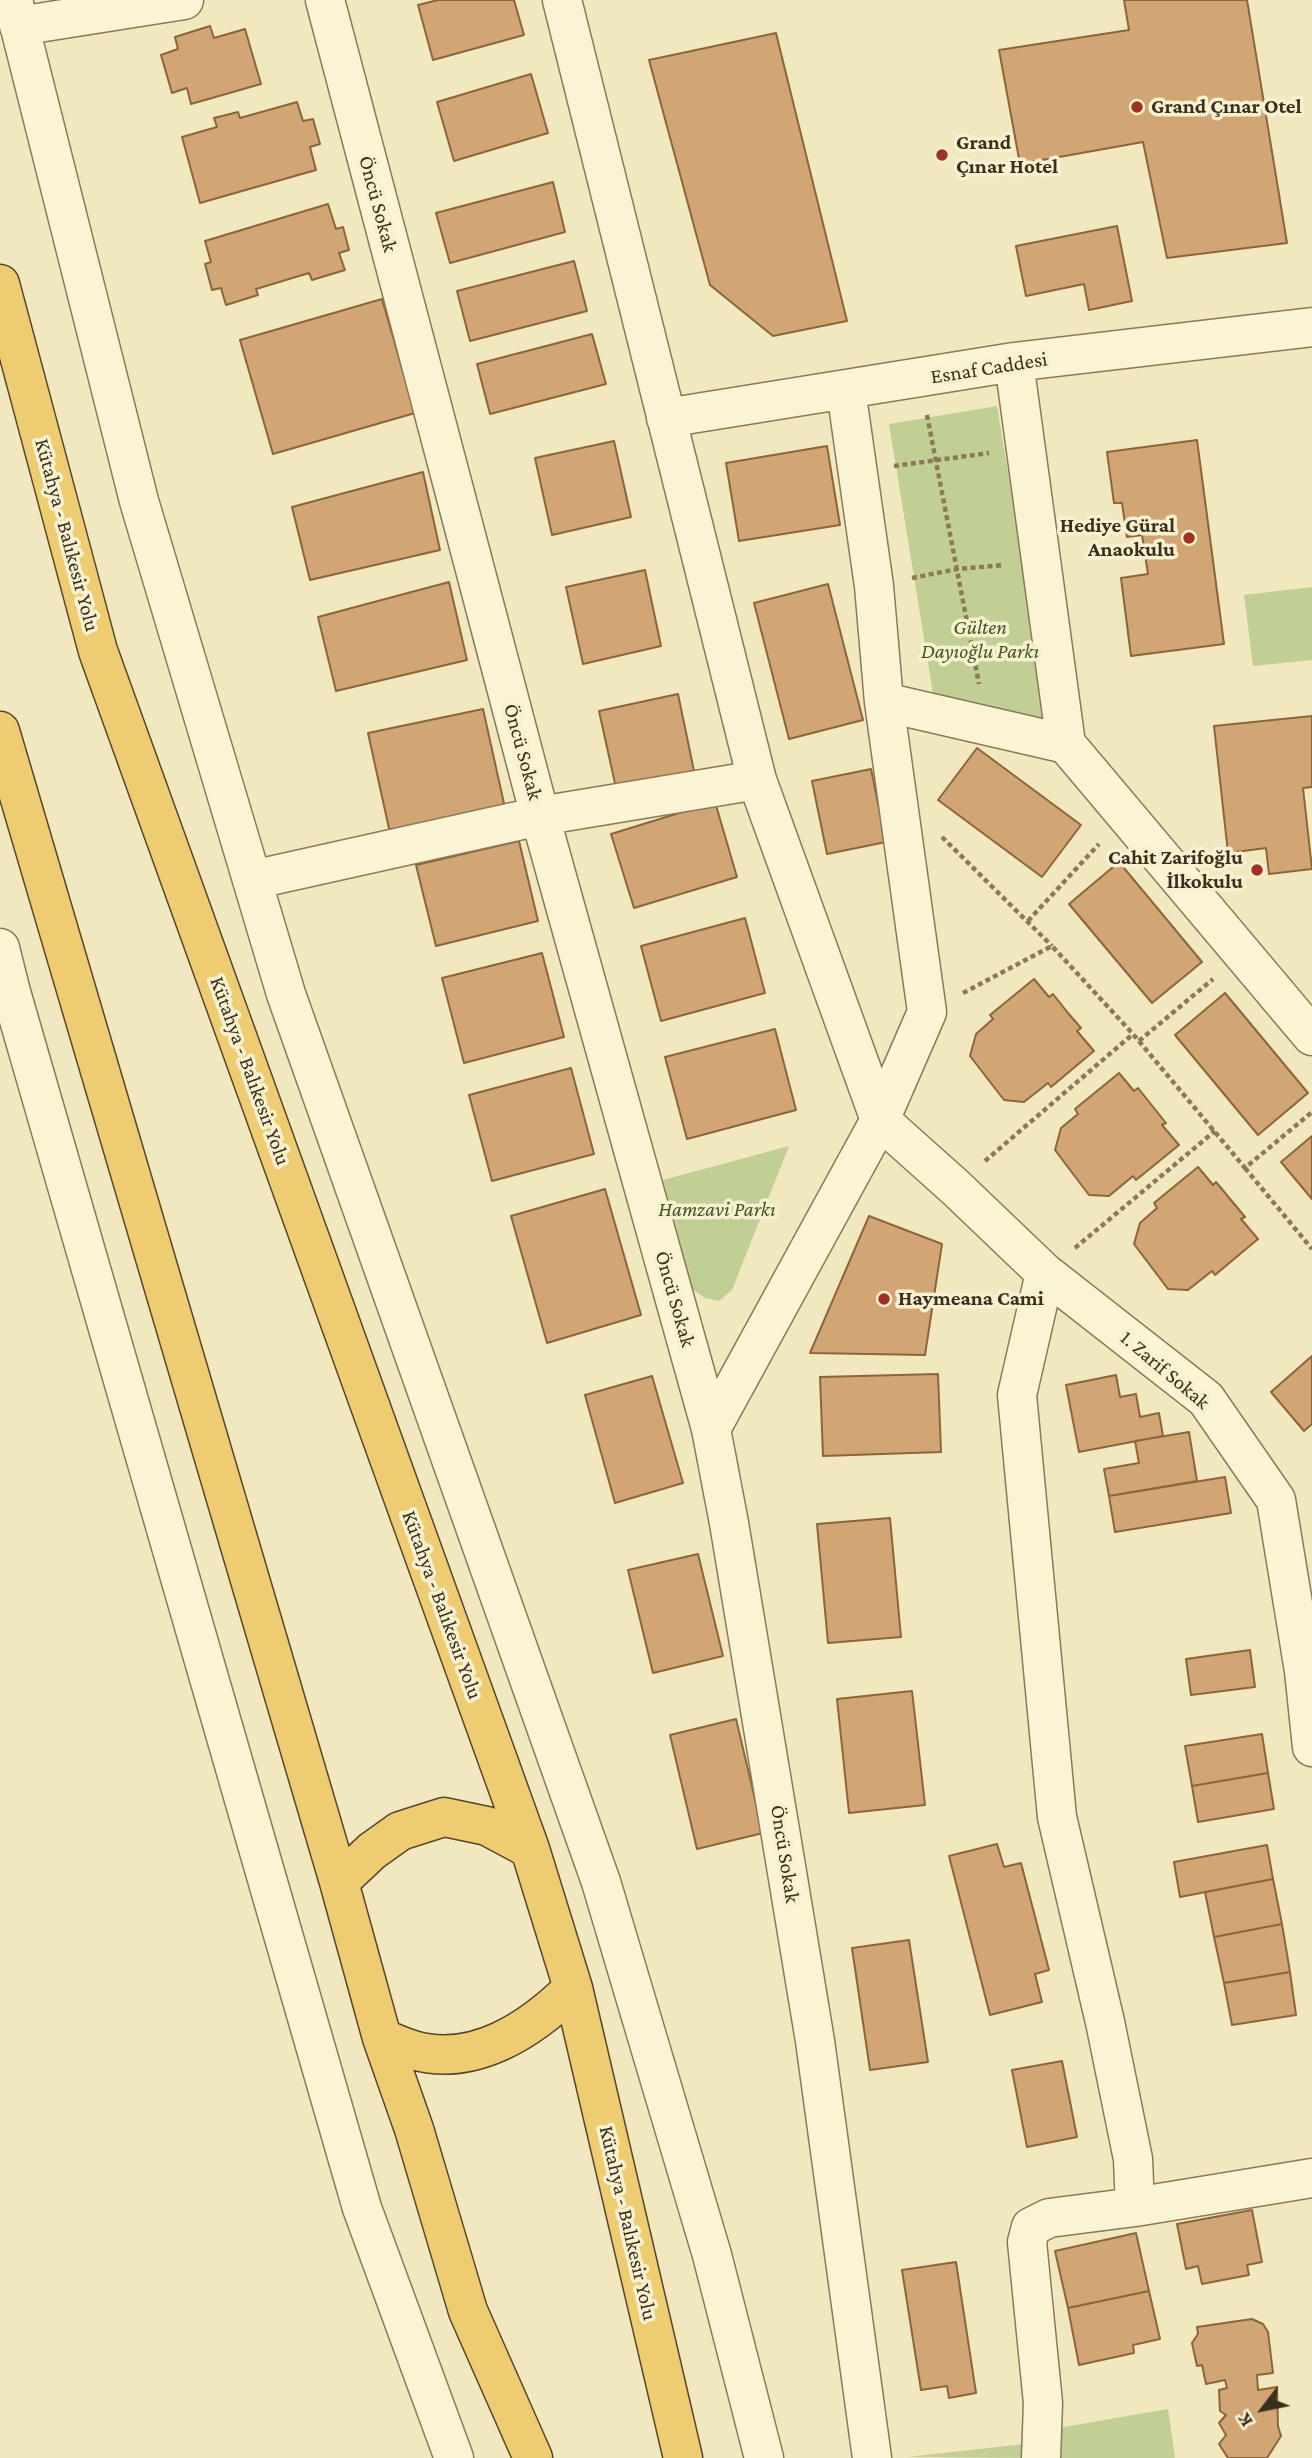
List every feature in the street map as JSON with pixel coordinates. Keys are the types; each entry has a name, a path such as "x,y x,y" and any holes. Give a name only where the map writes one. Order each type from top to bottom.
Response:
{"highway":[{"name":"Kütahya - Balıkesir Yolu","path":"0,284 98,652 530,1849 573,1988 683,2458"},
{"path":"0,731 339,1882 382,2038 414,2129 468,2311 533,2458"},
{"path":"339,1882 372,1851 400,1831 444,1817 487,1826 530,1849"},
{"path":"382,2038 415,2051 446,2053 481,2050 519,2032 549,2012 573,1988"}],"street":[{"path":"184,0 16,13 139,501 286,994 601,1882 712,2255 764,2458"},
{"name":"Öncü Sokak","path":"325,0 540,816 711,1429 732,1537 813,2027 872,2458"},
{"path":"562,0 757,780 880,1120"},
{"name":"Esnaf Caddesi","path":"666,418 1014,362 1312,327"},
{"path":"1014,362 1066,744 1312,1036"},
{"path":"711,1429 880,1120 927,1012 884,702 874,586 846,390"},
{"path":"884,702 1066,744"},
{"path":"252,880 540,816 757,780"},
{"path":"0,948 362,2208 454,2458"},
{"name":"1. Zarif Sokak","path":"880,1120 1045,1273 1206,1399 1276,1500 1308,1670 1312,1747"},
{"path":"1045,1273 1017,1395 1056,1804 1133,2159 1135,2207"},
{"path":"1041,2458 1043,2403 1027,2242 1031,2227 1049,2218 1312,2178"}],"path":[{"path":"919,378 980,690"},
{"path":"858,472 1000,452"},
{"path":"874,586 957,569 1015,564"},
{"path":"1028,921 1126,815"},
{"path":"938,834 1028,921 1133,1034 1312,1249"},
{"path":"927,1012 1052,946"},
{"path":"1139,1041 1243,954"},
{"path":"955,1187 1133,1034"},
{"path":"1245,1168 1312,1112"},
{"path":"1045,1273 1215,1131"}],"green space":[{"name":"Gülten Dayıoğlu Parkı","path":"997,406 1051,732 935,706 889,424"},
{"path":"1312,587 1312,660 1253,666 1244,595"},
{"name":"Hamzavi Parkı","path":"789,1146 732,1290 719,1301 705,1298 692,1289 663,1180"},
{"path":"1168,2409 1175,2458 1046,2458 1052,2429"},
{"path":"1034,2443 1031,2458 907,2457"}],"building":[{"path":"438,0 514,0 524,35 433,60 418,5"},
{"name":"Grand Çınar Otel","path":"1124,0 1247,0 1287,243 1167,258 1143,142 1020,164 999,50 1129,30"},
{"path":"210,26 214,38 245,29 261,84 191,104 187,88 172,93 161,55 178,49 175,37"},
{"path":"776,33 847,321 773,336 710,285 649,60"},
{"path":"531,74 548,133 454,161 437,102"},
{"path":"297,102 303,121 313,119 320,144 310,147 316,170 200,203 182,137 217,127 214,118 238,112 240,118"},
{"path":"553,182 565,232 450,263 436,213"},
{"path":"328,204 336,229 343,227 349,250 339,253 345,270 312,280 309,273 256,289 258,295 226,305 221,288 212,290 205,264 211,262 205,241"},
{"path":"1117,226 1132,301 1089,310 1084,284 1026,296 1016,246"},
{"path":"574,261 587,311 470,341 457,291"},
{"path":"382,299 415,413 273,454 240,340"},
{"path":"592,334 606,384 490,414 477,364"},
{"name":"Hediye Güral Anaokulu","path":"1197,440 1224,644 1131,656 1121,578 1148,574 1142,535 1127,537 1122,503 1114,503 1107,452"},
{"path":"614,441 631,517 552,535 535,458"},
{"path":"827,446 840,525 739,541 726,463"},
{"path":"423,472 440,550 310,580 292,507"},
{"path":"645,570 661,646 583,664 566,587"},
{"path":"449,582 467,660 336,691 318,617"},
{"path":"828,584 863,720 789,739 754,603"},
{"path":"678,694 694,771 616,788 599,711"},
{"path":"483,709 505,808 390,833 368,733"},
{"name":"Cahit Zarifoğlu İlkokulu","path":"1312,716 1312,787 1303,788 1312,869 1269,874 1266,848 1228,853 1214,726"},
{"path":"977,748 1081,825 1042,877 938,800"},
{"path":"871,769 886,842 827,854 812,781"},
{"path":"715,802 737,877 634,908 611,834"},
{"path":"519,841 538,921 436,946 416,865"},
{"path":"1119,862 1202,962 1152,1003 1069,904"},
{"path":"745,918 765,993 661,1021 641,946"},
{"path":"542,953 564,1037 464,1063 442,978"},
{"path":"1034,979 1049,997 1053,994 1081,1028 1077,1031 1094,1051 1051,1087 1048,1083 1024,1102 1004,1100 970,1056 976,1034 993,1019 990,1015"},
{"path":"1225,993 1308,1093 1258,1135 1175,1035"},
{"path":"775,1029 796,1110 687,1139 665,1057"},
{"path":"571,1068 594,1154 492,1181 469,1095"},
{"path":"1119,1073 1134,1091 1138,1088 1166,1123 1162,1125 1179,1145 1136,1180 1133,1176 1109,1196 1089,1195 1055,1150 1061,1128 1078,1114 1075,1109"},
{"path":"1312,1136 1312,1199 1281,1162"},
{"path":"1198,1167 1213,1185 1216,1182 1245,1217 1241,1219 1258,1239 1215,1275 1212,1271 1188,1290 1168,1289 1134,1244 1140,1223 1157,1208 1154,1203"},
{"path":"605,1189 641,1315 547,1343 511,1216"},
{"name":"Haymeana Cami","path":"869,1216 942,1244 925,1355 810,1353"},
{"path":"1312,1356 1312,1424 1304,1431 1271,1392"},
{"path":"938,1374 941,1452 823,1456 820,1377"},
{"path":"1116,1375 1120,1397 1136,1394 1140,1417 1159,1413 1163,1436 1079,1452 1066,1385"},
{"path":"652,1376 683,1483 615,1503 585,1395"},
{"path":"1189,1432 1197,1481 1109,1496 1104,1469 1139,1463 1135,1441"},
{"path":"1225,1477 1231,1513 1115,1532 1109,1496"},
{"path":"890,1518 901,1637 828,1643 817,1524"},
{"path":"698,1554 723,1656 653,1673 628,1570"},
{"path":"1250,1650 1255,1687 1191,1695 1186,1659"},
{"path":"912,1691 925,1805 849,1813 837,1699"},
{"path":"736,1719 763,1833 697,1849 670,1735"},
{"path":"1262,1734 1268,1773 1192,1786 1185,1746"},
{"path":"1268,1773 1274,1809 1198,1822 1192,1786"},
{"path":"997,1844 1004,1867 1021,1863 1049,1970 1035,1974 1042,2002 990,2015 949,1856"},
{"path":"1267,1845 1273,1879 1180,1897 1174,1862"},
{"path":"1273,1879 1282,1924 1214,1937 1205,1892"},
{"path":"1282,1924 1290,1972 1224,1983 1214,1937"},
{"path":"909,1940 928,2062 870,2070 852,1948"},
{"path":"1290,1972 1296,2015 1232,2025 1224,1983"},
{"path":"1062,2061 1077,2137 1027,2147 1012,2070"},
{"path":"1252,2210 1262,2262 1247,2265 1249,2275 1202,2284 1198,2266 1186,2269 1177,2224"},
{"path":"1136,2233 1149,2291 1068,2308 1055,2251"},
{"path":"956,2262 976,2393 949,2398 947,2386 921,2390 902,2270"},
{"path":"1149,2291 1160,2339 1133,2345 1134,2353 1079,2365 1068,2308"},
{"path":"1252,2319 1263,2324 1268,2332 1273,2373 1257,2375 1258,2390 1277,2387 1278,2426 1281,2436 1267,2458 1228,2458 1219,2444 1226,2435 1219,2423 1226,2415 1220,2411 1219,2390 1227,2388 1225,2380 1206,2384 1202,2365 1197,2366 1192,2343 1198,2334 1197,2327"}],"place":[{"name":"Grand Çınar Otel","path":"1137,107"},
{"name":"Grand Çınar Hotel","path":"942,155"},
{"name":"Hediye Güral Anaokulu","path":"1189,538"},
{"name":"Cahit Zarifoğlu İlkokulu","path":"1257,870"},
{"name":"Haymeana Cami","path":"884,1299"}]}
